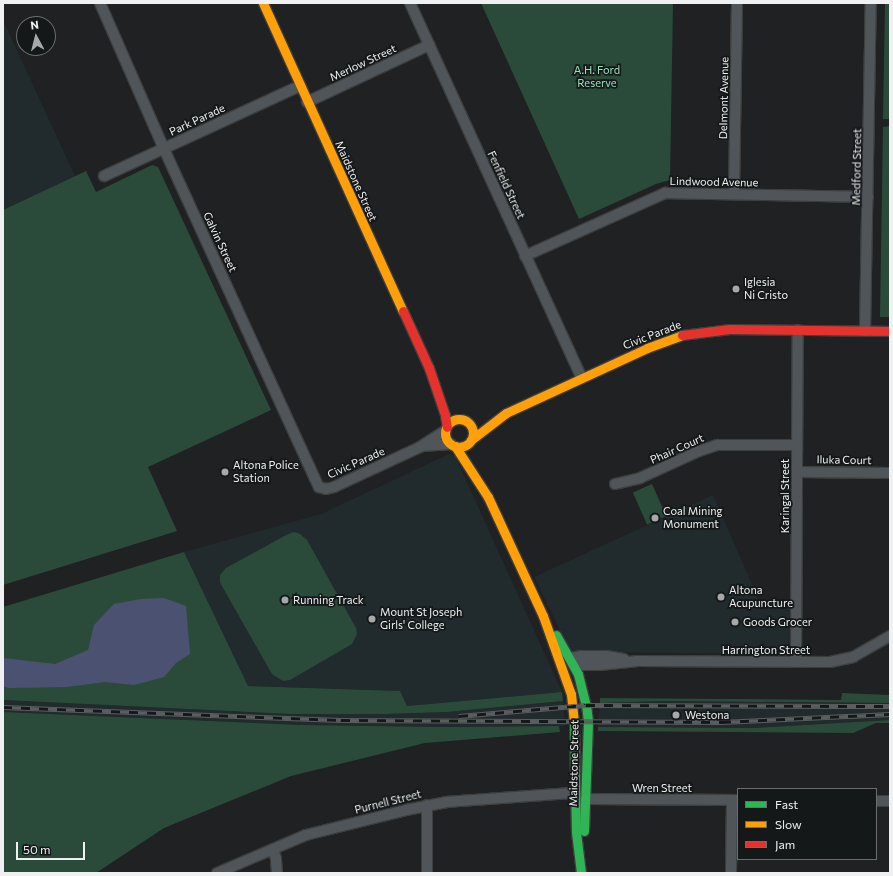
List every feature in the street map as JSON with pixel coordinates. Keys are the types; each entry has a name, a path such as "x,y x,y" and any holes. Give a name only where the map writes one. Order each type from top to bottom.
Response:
{"main road":[{"name":"Maidstone Street","path":"263,3 429,368 445,415 446,428"},
{"name":"Civic Parade","path":"471,441 481,431 506,413 581,377 658,343 691,333 730,329 890,331"},
{"name":"Maidstone Street","path":"429,368 454,410 465,421"},
{"name":"Civic Parade","path":"465,421 506,413"},
{"path":"471,441 463,446 452,445 446,438 446,428 454,420 465,421 473,432 471,441 472,451"},
{"name":"Maidstone Street","path":"452,445 488,497"},
{"name":"Maidstone Street","path":"476,461 488,497 542,616 571,694 574,714 574,792 576,832 581,873 586,799 588,722 584,692 572,662 542,616"},
{"path":"560,666 572,662"},
{"path":"574,792 586,799"}],"street":[{"name":"Galvin Street","path":"100,3 164,148 317,484 322,489"},
{"name":"Fenfield Street","path":"410,3 581,377"},
{"name":"Delmont Avenue","path":"734,194 737,3"},
{"name":"Medford Street","path":"865,331 871,3"},
{"name":"Merlow Street","path":"307,102 429,45"},
{"name":"Park Parade","path":"104,176 300,86"},
{"name":"Lindwood Avenue","path":"525,256 665,193 868,197"},
{"name":"Karingal Street","path":"796,662 798,330"},
{"name":"Civic Parade","path":"322,489 334,487 420,447 446,428"},
{"name":"Civic Parade","path":"420,447 452,445"},
{"name":"Phair Court","path":"615,484 640,478 699,451 718,445 797,445"},
{"name":"Iluka Court","path":"797,472 890,473"},
{"name":"Harrington Street","path":"572,662 581,656 606,656 636,661 838,662 853,657 890,636"},
{"name":"Purnell Street","path":"217,873 306,835 426,805 574,792"},
{"name":"Wren Street","path":"586,799 735,800"},
{"path":"731,873 735,800"},
{"path":"877,801 890,801"},
{"path":"426,805 427,873"},
{"path":"273,849 276,859 277,873"}],"shaded area":[{"path":"3,20 16,48 16,56 20,56 75,176 3,210"},
{"name":"Mount St Joseph Girls' College","path":"449,454 455,456 562,692 407,706 399,691 248,686 184,552 321,514"},
{"path":"713,495 762,607 791,607 792,640 790,649 783,654 576,652 569,648 534,577"},
{"path":"3,700 290,714 447,712 563,701 565,726 440,727 301,725 3,712"},
{"path":"663,701 890,703 890,720 754,728 598,727 600,703"}],"green space":[{"name":"A.H. Ford Reserve","path":"481,3 673,3 670,180 656,184 579,219"},
{"path":"885,3 890,3 890,119 883,119"},
{"path":"890,126 890,317 880,317 883,127"},
{"path":"152,165 158,167 271,410 148,467 177,531 3,585 3,210 86,171 96,192"},
{"path":"652,484 666,516 647,525 633,493"},
{"name":"Running Track","path":"294,532 300,534 307,540 356,628 357,634 352,644 290,680 283,681 272,674 223,588 220,582 220,575 226,568"},
{"path":"184,552 248,686 400,691 407,706 562,692 563,701 447,712 290,714 3,700 3,607"},
{"path":"842,693 890,695 890,703 663,701 600,703 600,698 841,700"},
{"path":"3,712 301,725 440,727 559,726 560,732 425,743 291,776 164,828 96,873 3,873"},
{"path":"890,720 890,723 876,723 853,733 598,731 598,727 754,728"}],"water":[{"path":"164,598 186,606 190,654 176,663 164,677 134,685 105,682 67,687 8,688 3,686 3,658 55,664 88,650 94,625 114,604 141,599"}],"railway":[{"path":"459,716 586,705 890,706"},
{"path":"3,707 341,720 722,722 890,714"}],"traffic: fast":[{"path":"556,635 578,674 586,705 588,722 584,831"},
{"path":"574,721 576,832 581,873"}],"traffic: slow":[{"path":"263,3 403,311"},
{"path":"471,440 506,413 647,348 682,335"},
{"path":"459,419 469,423 473,433 469,443 459,447 449,443 445,433 449,423 459,419"},
{"path":"455,446 488,497 543,616 571,694 574,721"}],"traffic: jam":[{"path":"403,311 429,368 445,415 447,427"},
{"path":"682,335 730,329 890,331"}],"place":[{"name":"Iglesia Ni Cristo","path":"736,289"},
{"name":"Altona Police Station","path":"225,472"},
{"name":"Coal Mining Monument","path":"655,518"},
{"name":"Altona Acupuncture","path":"721,597"},
{"name":"Running Track","path":"285,600"},
{"name":"Mount St Joseph Girls' College","path":"372,619"},
{"name":"Goods Grocer","path":"735,622"},
{"name":"Westona","path":"676,715"}]}
